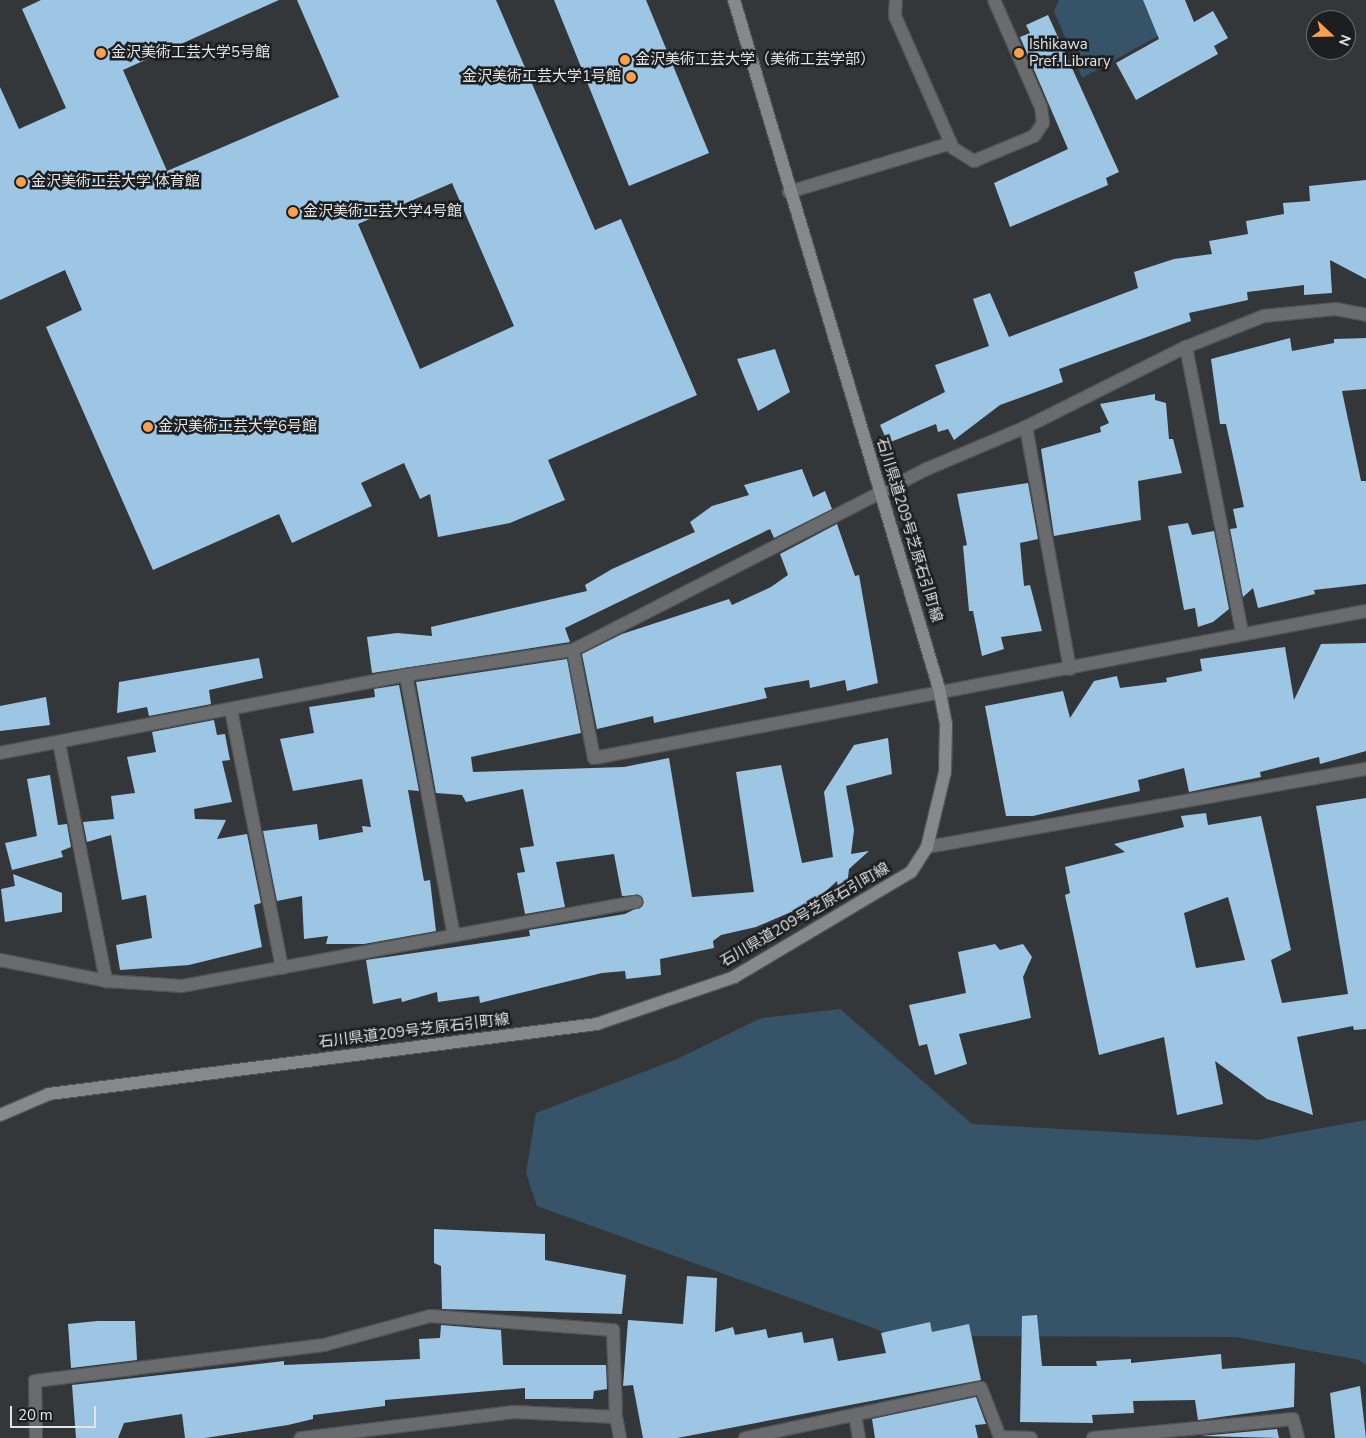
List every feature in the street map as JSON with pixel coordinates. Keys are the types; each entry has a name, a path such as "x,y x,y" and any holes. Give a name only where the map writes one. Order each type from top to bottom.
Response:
{"main road":[{"name":"石川県道209号芝原石引町線","path":"0,1115 49,1094 597,1024 734,977 886,889 911,872 927,847 945,772 946,724 940,692 789,192 734,0"}],"street":[{"path":"896,0 895,16 951,143 965,160 982,160 1034,136 1043,123 1041,107 994,0"},
{"path":"789,192 951,143"},
{"path":"0,753 406,675 573,650 881,493 1026,427 1186,347 1264,316 1336,309 1366,315"},
{"path":"1186,347 1242,632"},
{"path":"1026,427 1070,669"},
{"path":"573,650 594,758 1070,669 1242,632 1366,611"},
{"path":"406,675 454,936"},
{"path":"231,710 282,968"},
{"path":"59,743 106,981"},
{"path":"927,847 1366,769"},
{"path":"0,960 106,981 182,986 636,902"},
{"path":"36,1438 35,1381 324,1345 430,1316 613,1330 616,1417 620,1438"},
{"path":"745,1438 981,1388 1000,1438 1031,1438"},
{"path":"300,1438 514,1412 616,1417"},
{"path":"855,1415 859,1438"},
{"path":"1093,1438 1294,1419 1298,1438"}],"shaded area":[{"path":"1059,0 1151,0 1167,31 1082,78 1054,11"},
{"path":"840,1009 972,1124 1257,1140 1366,1120 1366,1365 1359,1360 1236,1337 895,1336 537,1206 526,1173 536,1113 677,1059 761,1018"}],"building":[{"path":"41,0 279,0 123,70 167,171 339,97 297,0 496,0 595,230 621,219 697,395 548,460 565,500 510,523 438,537 430,494 420,499 404,463 361,483 372,506 292,543 279,514 153,570 46,327 82,310 65,270 0,300 0,87 19,129 66,108 22,9","holes":["452,183 514,326 420,369 358,224"]},
{"name":"金沢美術工芸大学1号館","path":"554,0 646,0 709,153 629,186"},
{"path":"1143,0 1185,0 1194,22 1213,11 1228,38 1214,46 1218,54 1136,100 1116,63 1159,39"},
{"path":"1048,15 1119,172 1106,178 1108,185 1010,227 994,183 1068,149 1020,37 1030,33 1026,25"},
{"path":"1366,180 1366,279 1330,260 1332,293 1304,295 1304,285 1247,292 1248,300 1189,313 1191,321 1059,369 1063,382 1000,405 954,440 948,429 938,432 936,424 888,443 880,425 945,392 935,365 989,346 973,299 990,293 1009,337 1138,288 1134,272 1174,259 1212,254 1209,241 1248,234 1246,221 1284,214 1283,203 1310,201 1309,186"},
{"path":"1290,338 1292,351 1334,343 1334,339 1366,338 1366,389 1342,391 1361,481 1366,481 1366,584 1314,590 1315,594 1258,608 1253,588 1243,597 1230,529 1237,528 1233,509 1244,507 1226,424 1220,424 1211,359"},
{"path":"775,349 790,392 758,411 737,359"},
{"path":"1155,394 1155,400 1166,403 1169,439 1173,439 1182,473 1138,481 1141,520 1054,536 1041,449 1101,432 1100,427 1109,423 1100,404"},
{"path":"802,469 813,497 825,491 832,509 774,538 770,529 565,628 570,642 372,673 367,637 397,633 432,636 431,627 587,591 585,585 612,569 695,532 690,522 712,506 749,495 744,485"},
{"path":"1028,483 1038,539 1020,543 1024,586 1030,585 1042,631 1001,637 1004,649 982,656 973,611 969,611 963,546 967,545 957,494"},
{"path":"1188,523 1192,535 1214,531 1229,609 1213,622 1198,627 1195,608 1184,610 1168,526"},
{"path":"837,524 855,576 859,575 878,683 847,691 845,680 810,688 809,680 764,688 767,698 654,723 653,716 597,729 582,654 622,634 729,599 732,605 771,587 788,575 780,554"},
{"path":"1366,643 1366,751 1320,764 1319,757 1260,772 1261,777 1189,792 1184,768 1138,780 1140,791 1033,816 1006,816 985,706 1063,691 1070,718 1094,681 1117,676 1120,688 1167,682 1166,678 1202,671 1200,659 1285,647 1294,700 1321,644"},
{"path":"259,658 263,678 209,690 211,704 149,716 147,707 117,713 119,682"},
{"path":"567,659 581,733 471,757 473,772 624,767 669,758 692,897 754,892 736,772 781,765 802,863 833,857 824,792 854,745 888,738 892,774 846,786 854,830 851,854 869,851 849,869 846,894 839,894 837,881 814,902 756,927 721,935 713,941 714,948 660,959 661,975 626,979 625,971 602,973 480,1003 479,996 438,1002 437,992 402,1002 401,998 373,1004 366,960 530,936 529,930 625,914 643,905 639,895 622,896 614,854 556,862 565,907 525,914 517,873 525,872 520,848 534,846 523,789 466,802 462,795 436,793 416,682"},
{"path":"399,685 419,791 408,790 424,881 430,880 436,931 364,944 326,944 328,936 304,939 302,896 277,901 263,831 317,824 319,840 363,832 362,826 371,827 362,779 293,791 280,739 314,733 309,707 375,697 374,689"},
{"path":"46,697 50,725 0,731 0,706"},
{"path":"214,720 217,735 225,734 230,760 222,761 232,802 194,809 195,819 226,820 217,839 247,834 261,903 254,905 262,947 189,965 120,970 116,945 152,938 146,895 122,900 111,835 87,842 83,822 114,819 111,796 135,793 127,757 156,752 152,732"},
{"path":"50,775 58,825 67,824 71,847 61,851 63,857 12,870 5,843 37,836 27,779"},
{"path":"1366,798 1366,1029 1354,1030 1353,1026 1297,1037 1313,1115 1267,1099 1215,1061 1223,1104 1177,1115 1164,1037 1099,1055 1065,895 1070,893 1065,867 1125,852 1114,844 1184,827 1181,816 1206,813 1208,825 1261,816 1291,950 1271,960 1282,1003 1348,994 1316,806","holes":["1228,897 1245,960 1196,968 1184,913"]},
{"path":"13,874 62,893 62,912 5,922 1,889 15,886"},
{"path":"995,944 1000,950 1023,944 1032,957 1023,977 1031,1018 959,1034 967,1064 935,1075 927,1044 919,1046 909,1005 966,993 958,952"},
{"path":"434,1229 545,1234 545,1260 626,1275 622,1314 442,1309 441,1266 434,1263"},
{"path":"687,1276 717,1278 715,1332 733,1327 735,1335 766,1329 768,1338 802,1332 804,1343 833,1338 838,1361 886,1353 881,1333 930,1322 932,1332 969,1324 981,1380 677,1438 643,1438 633,1385 623,1386 628,1320 683,1324"},
{"path":"1037,1315 1042,1366 1097,1366 1096,1361 1131,1359 1131,1363 1221,1354 1222,1369 1295,1363 1294,1407 1198,1420 1195,1400 1133,1401 1134,1413 1092,1415 1093,1423 1020,1422 1022,1316"},
{"path":"97,1321 135,1321 137,1360 71,1368 68,1324"},
{"path":"441,1325 501,1330 503,1365 606,1365 607,1389 594,1391 593,1399 525,1399 525,1388 385,1400 385,1406 313,1415 313,1419 288,1425 205,1438 185,1438 182,1414 124,1423 118,1438 76,1438 72,1385 284,1361 284,1365 420,1359 419,1339 440,1338"},
{"path":"1360,1386 1366,1438 1335,1438 1330,1393"},
{"path":"976,1397 986,1424 975,1425 978,1438 875,1438 872,1419"},
{"path":"1277,1429 1279,1438 1201,1436"}],"place":[{"name":"金沢美術工芸大学5号館","path":"101,53"},
{"name":"Ishikawa Pref. Library","path":"1019,53"},
{"name":"金沢美術工芸大学（美術工芸学部）","path":"625,60"},
{"name":"金沢美術工芸大学1号館","path":"631,77"},
{"name":"金沢美術工芸大学 体育館","path":"21,182"},
{"name":"金沢美術工芸大学4号館","path":"293,212"},
{"name":"金沢美術工芸大学6号館","path":"148,427"}]}
